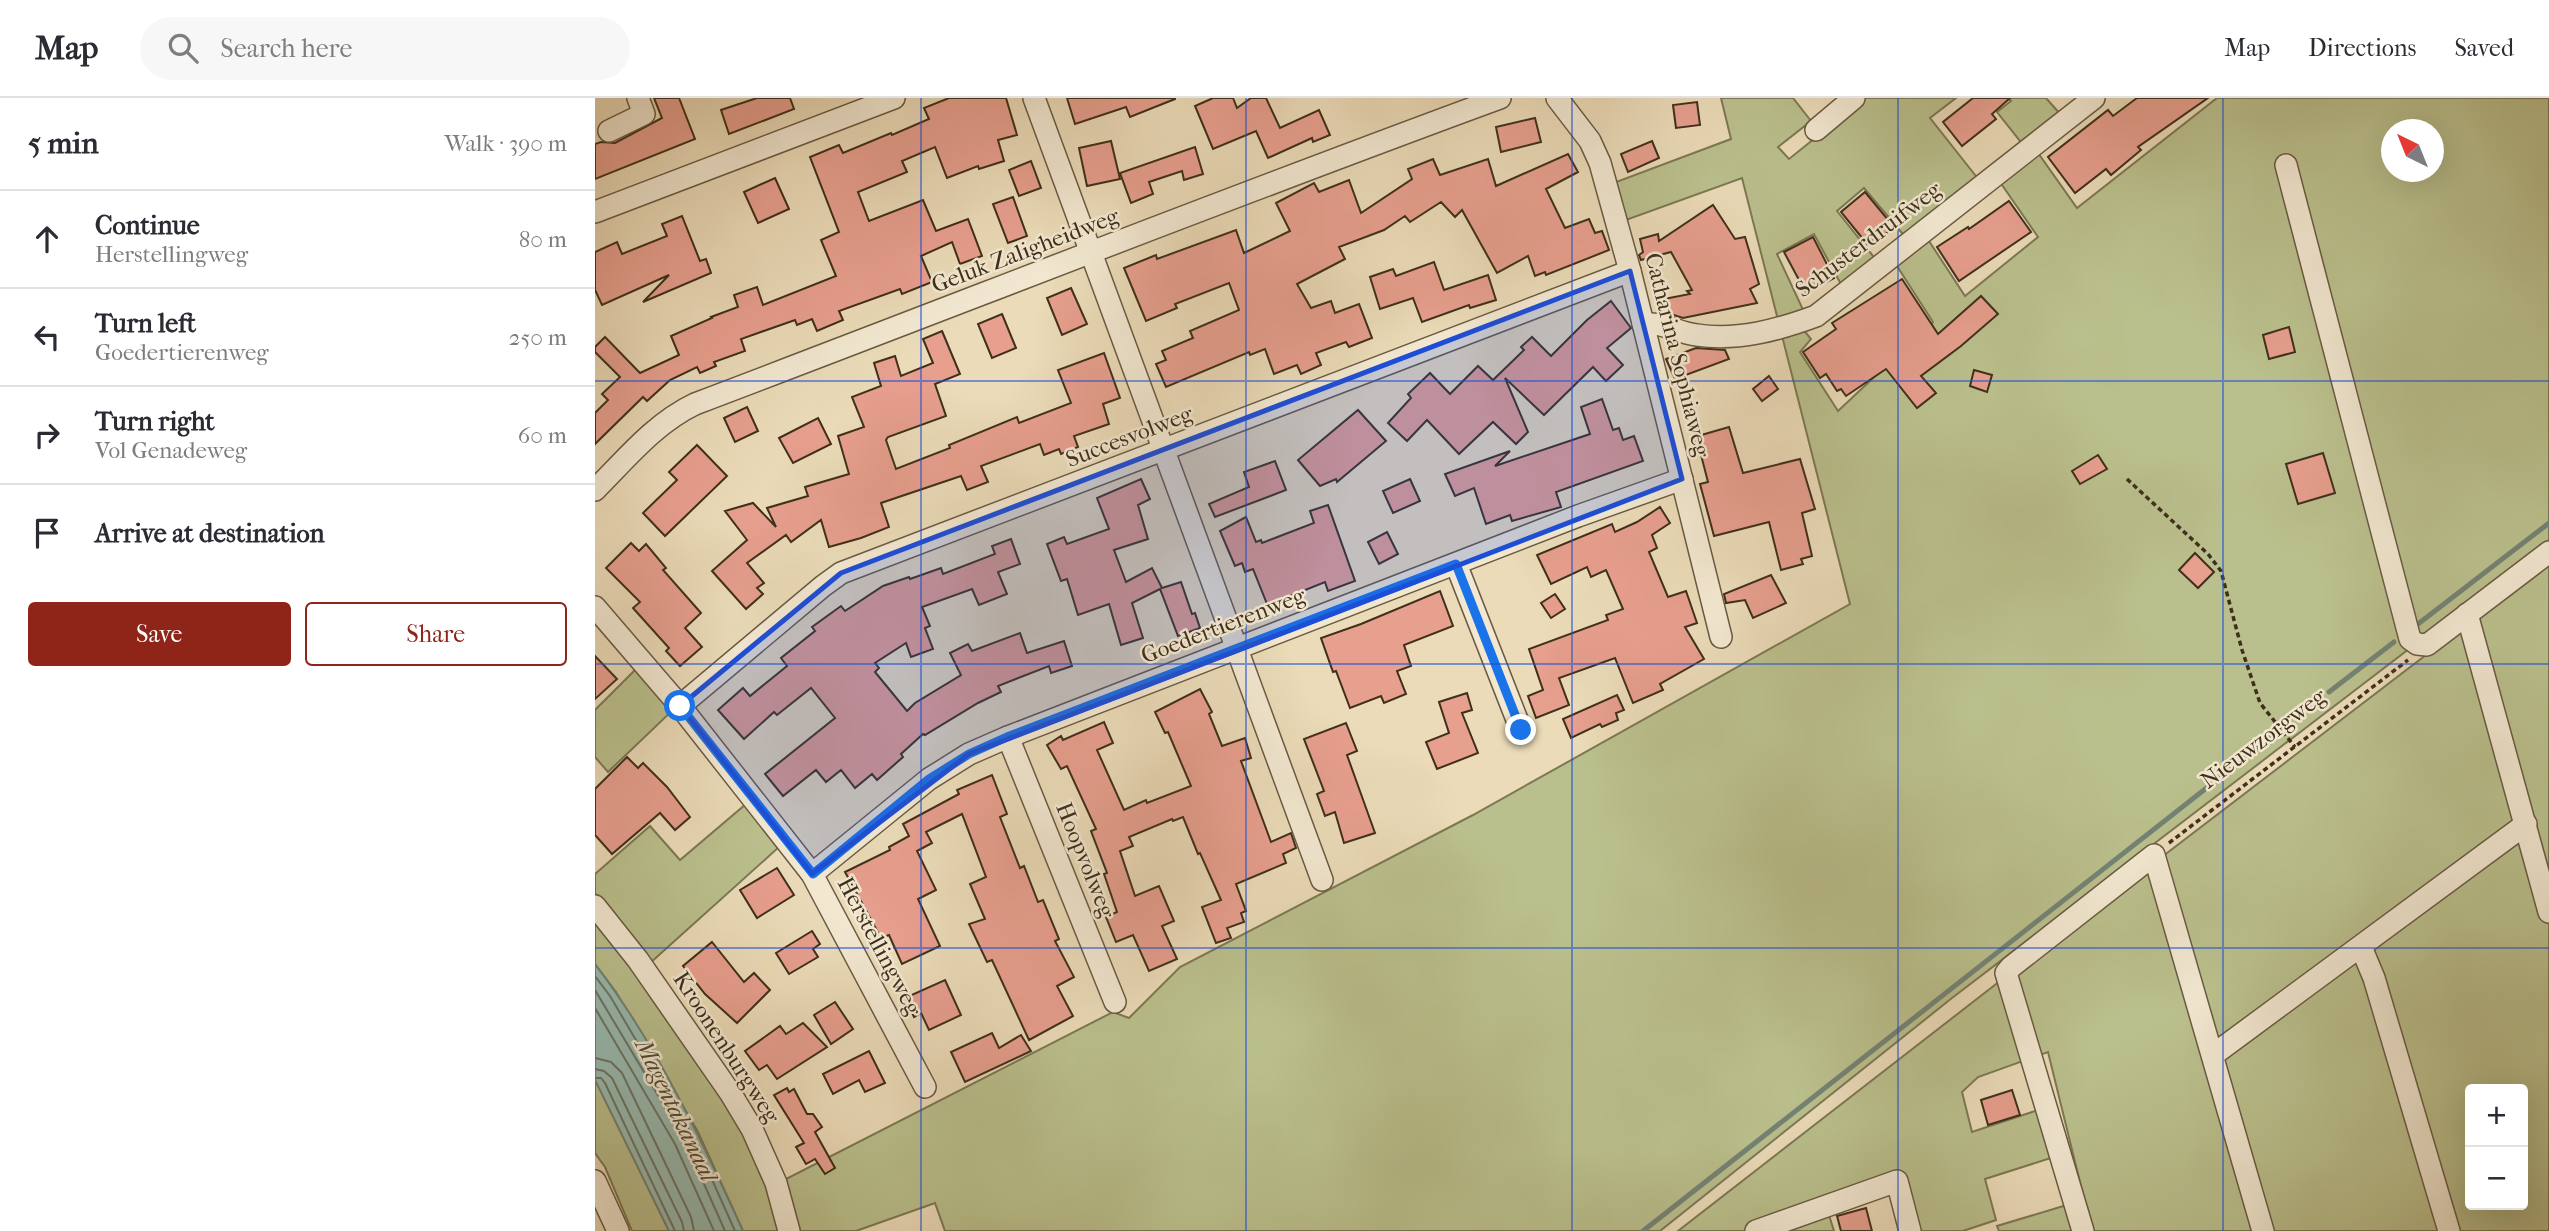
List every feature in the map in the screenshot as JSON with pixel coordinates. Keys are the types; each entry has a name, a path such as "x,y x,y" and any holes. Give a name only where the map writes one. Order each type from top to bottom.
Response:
{"street":[{"path":"609,131 644,114 638,98"},
{"path":"595,212 894,98"},
{"path":"1034,98 1322,880"},
{"name":"Geluk Zaligheidweg","path":"595,490 662,423 685,408 1091,254 1174,219 1500,98"},
{"name":"Catharina Sophiaweg","path":"1557,98 1590,141 1600,163 1630,271 1721,637"},
{"path":"1816,130 1854,98"},
{"name":"Schusterdruifweg","path":"1643,324 1661,324 1696,335 1739,336 1783,328 1816,316 2094,98"},
{"path":"2286,165 2410,639 2417,644 2427,645 2549,552"},
{"name":"Succesvolweg","path":"680,706 841,573 1630,271"},
{"name":"Goedertierenweg","path":"813,874 929,779 969,754 1578,516 1682,479"},
{"path":"1456,564 1521,730"},
{"name":"Herstellingweg","path":"595,607 680,706 813,874 925,1087"},
{"path":"2467,614 2549,912"},
{"name":"Hoopvolweg","path":"1007,737 1115,1003"},
{"path":"2213,1055 2526,824"},
{"path":"2083,1231 2006,974 2011,967 2154,855 2263,1231"},
{"name":"Kroonenburgweg","path":"595,905 638,960 731,1094 752,1129 776,1183 789,1231"},
{"path":"2361,947 2374,978 2449,1231"},
{"path":"595,1181 618,1231"},
{"path":"1756,1231 1897,1181 1910,1231"}],"path":[{"path":"2127,479 2208,554 2221,571 2242,650 2260,702 2295,747"},
{"name":"Nieuwzorgweg","path":"2154,855 2427,645"}],"highlighted area":[{"path":"1630,271 1682,479 969,754 812,874 680,706 841,573"}],"green space":[{"path":"1721,98 1793,98 1811,121 1778,147 1789,159 1865,98 1956,98 1930,118 1979,180 1907,239 1864,188 1837,211 1877,261 1843,288 1814,234 1777,254 1805,314 1797,322 1811,339 1800,352 1838,411 1933,322 1895,263 1927,238 1965,296 2038,237 2000,182 2038,153 2077,208 2217,98 2549,98 2549,542 1952,998 1660,1231 945,1231 935,1203 856,1231 796,1231 784,1180 1113,1012 1129,1018 1180,967 1473,815 1850,604 1742,178 1626,220 1616,182 1731,139"},
{"path":"2008,98 2046,98 2061,115 2024,146 1997,112 2011,101"},
{"path":"2549,561 2549,1231 2092,1231 2048,1052 1978,1077 1962,1092 1972,1132 2044,1108 2057,1156 1985,1179 1996,1220 1963,1231 1920,1231 1904,1174 1749,1231 1678,1231"},
{"path":"640,665 675,708 608,772 595,757 595,710"},
{"path":"746,804 779,847 649,964 595,893 595,874 650,826 680,860"},
{"path":"595,918 641,976 738,1119 765,1172 780,1231 743,1231 698,1132 616,992 595,964"},
{"path":"595,1080 669,1231 632,1231 605,1167 595,1153"},
{"path":"2070,1204 2078,1231 1999,1231 1997,1226"},
{"path":"1828,1212 1834,1231 1791,1231 1789,1225"}],"water":[{"name":"Magentakanaal","path":"595,964 638,1027 677,1093 743,1231 669,1231 595,1080"}],"building":[{"path":"654,98 679,98 695,139 595,179 595,144 615,143 662,118"},
{"path":"757,98 790,98 794,109 729,134 721,110"},
{"path":"949,98 1006,98 1017,135 998,140 1004,161 979,169 978,166 947,178 935,147 902,161 907,172 858,192 869,221 923,200 936,231 968,219 982,256 960,264 952,242 921,256 932,282 902,294 900,289 839,311 843,320 817,331 812,319 797,325 795,320 741,339 745,351 714,362 716,366 700,373 697,367 670,380 647,401 643,397 595,444 595,413 608,400 602,394 620,377 595,352 595,347 605,337 640,373 679,355 671,336 738,307 734,295 757,287 763,305 836,276 821,240 839,232 810,157 839,145 843,153 891,133 892,135 929,119 924,108"},
{"path":"1067,98 1175,99 1130,117 1126,107 1075,124"},
{"path":"1213,98 1233,98 1237,108 1251,98 1266,98 1280,128 1319,110 1330,135 1313,142 1312,138 1268,158 1256,131 1213,149 1195,106"},
{"path":"1973,98 2010,98 1992,114 1996,119 1962,146 1943,122"},
{"path":"2137,98 2208,98 2138,147 2141,150 2111,175 2106,169 2075,193 2048,157 2108,110 2113,116"},
{"path":"1697,102 1700,125 1676,128 1673,105"},
{"path":"1535,118 1541,142 1501,152 1496,127"},
{"path":"1111,141 1120,179 1087,186 1079,148"},
{"path":"1652,141 1659,158 1628,172 1621,154"},
{"path":"1195,147 1203,174 1184,180 1182,171 1149,182 1153,194 1131,203 1120,173"},
{"path":"1568,154 1578,172 1546,189 1565,228 1589,219 1595,233 1602,231 1609,250 1546,275 1545,272 1535,276 1528,256 1497,273 1462,210 1455,217 1441,202 1410,222 1405,216 1384,230 1339,247 1345,259 1297,284 1311,308 1331,301 1335,313 1359,304 1372,338 1349,347 1346,342 1316,353 1321,365 1301,374 1297,365 1274,374 1265,349 1250,355 1249,352 1166,387 1156,364 1166,360 1162,351 1193,338 1190,331 1239,310 1229,283 1175,304 1177,308 1146,321 1124,268 1236,230 1244,253 1290,231 1276,203 1314,183 1319,192 1349,180 1361,213 1412,179 1408,169 1433,159 1440,175 1488,159 1496,186"},
{"path":"1031,161 1041,188 1019,196 1009,170"},
{"path":"775,178 789,209 758,223 744,192"},
{"path":"1865,192 1894,227 1874,243 1872,240 1867,244 1841,212"},
{"path":"1013,197 1027,236 1008,243 993,204"},
{"path":"2009,201 2031,232 1959,281 1937,247"},
{"path":"1713,205 1735,239 1745,237 1759,284 1750,289 1757,303 1683,318 1664,312 1659,300 1690,294 1687,291 1692,290 1671,252 1641,260 1639,255 1643,252 1640,239 1658,234 1659,241"},
{"path":"682,216 700,261 706,259 711,273 643,302 669,275 602,305 595,290 595,252 617,242 622,254 667,236 662,224"},
{"path":"1813,237 1834,278 1806,293 1784,252"},
{"path":"1434,262 1444,290 1488,275 1496,300 1470,308 1469,305 1422,322 1413,298 1380,309 1370,277 1393,269 1396,276"},
{"path":"1902,279 1938,334 1981,296 1998,314 1921,376 1936,393 1917,408 1886,369 1846,396 1841,389 1837,391 1826,374 1820,378 1803,352 1836,329 1832,323"},
{"path":"1071,288 1087,324 1062,335 1047,298"},
{"path":"1611,301 1631,328 1607,348 1623,365 1606,381 1593,367 1544,415 1505,378 1528,432 1516,444 1493,422 1459,454 1427,420 1407,441 1388,423 1411,398 1408,394 1430,373 1450,394 1478,366 1493,380 1524,350 1521,347 1532,337 1551,356 1587,320"},
{"path":"1002,314 1016,348 992,358 978,324"},
{"path":"2289,327 2295,352 2269,359 2263,335"},
{"path":"942,331 960,374 935,384 946,416 888,437 886,440 896,469 1017,417 1019,423 1071,403 1058,370 1104,353 1120,398 1103,404 1109,424 1074,436 1078,447 1061,454 1059,449 1044,455 1040,444 981,466 988,482 967,490 961,476 881,503 889,527 861,538 829,547 821,520 791,542 786,535 747,563 764,583 757,588 763,594 746,609 712,571 747,540 725,511 753,503 776,527 767,508 808,496 805,487 849,474 838,436 864,427 852,397 881,386 874,363 895,356 901,376 933,363 923,339"},
{"path":"1696,348 1725,350 1729,359 1675,379 1666,359"},
{"path":"1974,370 1992,375 1987,392 1970,386"},
{"path":"1769,376 1778,389 1762,401 1753,389"},
{"path":"1602,399 1613,430 1619,428 1623,440 1634,436 1643,461 1556,492 1561,507 1512,521 1510,515 1486,524 1474,488 1455,496 1445,474 1510,451 1495,466 1590,434 1581,407"},
{"path":"747,407 758,431 735,442 724,418"},
{"path":"1358,410 1386,441 1337,482 1336,479 1320,486 1298,460"},
{"path":"818,418 831,444 793,463 779,438"},
{"path":"1729,427 1743,473 1800,459 1815,509 1802,513 1812,556 1801,559 1803,564 1781,570 1769,522 1714,536 1700,484 1708,482 1700,451 1695,453 1691,438"},
{"path":"697,445 727,476 665,536 643,513 677,480 669,472"},
{"path":"2323,453 2335,493 2298,504 2286,464"},
{"path":"2098,455 2107,469 2080,484 2072,471"},
{"path":"1275,461 1286,490 1215,517 1209,504 1249,487 1244,472"},
{"path":"1141,479 1150,499 1138,505 1148,539 1114,550 1126,582 1152,568 1162,588 1181,582 1200,628 1178,636 1160,589 1132,603 1143,638 1121,645 1109,604 1078,615 1067,579 1061,581 1047,544 1064,537 1067,544 1109,529 1097,498"},
{"path":"1410,479 1420,501 1393,513 1383,491"},
{"path":"1328,505 1355,581 1328,591 1325,582 1285,598 1286,601 1269,609 1253,569 1245,572 1242,563 1235,566 1220,531 1246,517 1256,542 1261,540 1262,543 1314,523 1310,511"},
{"path":"1660,507 1670,523 1652,535 1657,548 1649,552 1668,597 1686,591 1697,623 1685,627 1704,659 1660,684 1663,690 1633,703 1615,658 1559,678 1569,705 1536,718 1528,696 1543,690 1529,649 1608,620 1606,615 1623,609 1606,570 1591,577 1587,567 1551,584 1537,555 1612,524 1615,532"},
{"path":"1387,532 1398,554 1379,564 1368,542"},
{"path":"1011,539 1020,564 998,572 1007,594 979,605 972,589 922,607 930,626 925,628 933,649 911,657 906,643 875,663 879,668 875,672 907,711 915,703 961,675 950,653 968,644 972,651 1020,633 1027,653 1064,641 1072,666 1051,673 1049,666 998,686 1001,692 923,734 901,754 903,757 877,780 872,774 855,788 841,770 826,782 816,770 783,796 765,774 835,718 811,688 777,715 774,712 744,739 718,710 743,688 750,696 787,666 781,658 815,631 812,627 841,606 845,611 883,586 941,568 943,574 995,554 992,546"},
{"path":"631,543 639,551 646,544 666,568 663,570 701,613 685,628 702,647 680,666 666,651 669,648 633,608 640,602 606,568"},
{"path":"2195,553 2214,572 2198,588 2179,570"},
{"path":"1771,575 1786,603 1753,618 1745,600 1726,603 1724,594"},
{"path":"1440,591 1453,626 1404,645 1411,666 1397,671 1406,694 1384,703 1381,696 1350,708 1321,638"},
{"path":"1555,594 1565,609 1551,618 1541,603"},
{"path":"595,656 617,679 595,699"},
{"path":"1200,689 1212,712 1209,714 1222,746 1245,738 1251,758 1241,761 1271,842 1291,833 1296,848 1283,854 1286,863 1236,884 1246,911 1241,913 1244,922 1227,928 1231,938 1216,943 1202,907 1221,900 1183,817 1129,837 1133,846 1120,851 1135,896 1159,886 1174,921 1162,926 1177,959 1149,971 1133,935 1116,942 1106,917 1117,912 1104,874 1107,873 1091,831 1096,829 1067,766 1061,769 1047,745 1061,736 1063,740 1104,722 1113,743 1097,750 1124,810 1146,800 1147,803 1191,786 1168,732 1165,733 1155,712"},
{"path":"1467,693 1472,710 1462,713 1478,753 1437,769 1426,742 1449,733 1439,702"},
{"path":"1617,695 1624,710 1616,713 1618,720 1602,727 1600,724 1571,738 1563,719"},
{"path":"1346,723 1357,751 1347,755 1375,833 1344,843 1335,812 1325,816 1317,794 1324,791 1304,739"},
{"path":"627,757 638,768 643,763 667,787 690,817 675,830 660,813 612,854 595,835 595,789"},
{"path":"992,775 1007,814 1000,817 1020,868 1024,866 1038,902 1043,900 1059,939 1055,941 1074,977 1057,986 1073,1016 1029,1040 992,960 987,962 969,924 985,919 970,884 986,877 962,814 926,832 932,843 917,851 936,890 918,899 940,946 902,964 889,935 881,938 845,872 890,850 889,847 909,836 903,824 959,794 957,790"},
{"path":"777,868 794,895 757,918 740,890"},
{"path":"812,931 820,944 813,949 818,957 789,974 776,953"},
{"path":"712,942 744,982 754,973 770,990 737,1023 705,994 683,966"},
{"path":"945,980 961,1015 929,1030 921,1013 914,1017 905,998"},
{"path":"835,1002 853,1029 831,1044 814,1015"},
{"path":"803,1023 827,1047 777,1079 767,1065 759,1070 745,1051 780,1026 786,1034"},
{"path":"992,1033 999,1048 1021,1035 1031,1051 965,1082 951,1052"},
{"path":"869,1051 885,1083 865,1092 859,1080 833,1094 823,1074"},
{"path":"787,1088 789,1092 794,1089 807,1114 813,1114 822,1127 815,1132 835,1168 825,1174 815,1159 806,1164 796,1147 804,1143 774,1095"},
{"path":"2012,1090 2020,1115 1988,1125 1981,1100"},
{"path":"1866,1208 1872,1231 1841,1231 1837,1216"}],"waterway":[{"path":"2418,624 2549,523"},
{"path":"2329,692 2394,642"},
{"path":"1643,1231 2279,731"}],"route":[{"path":"680,706 813,874 929,779 969,754 1456,564 1521,730"}]}
